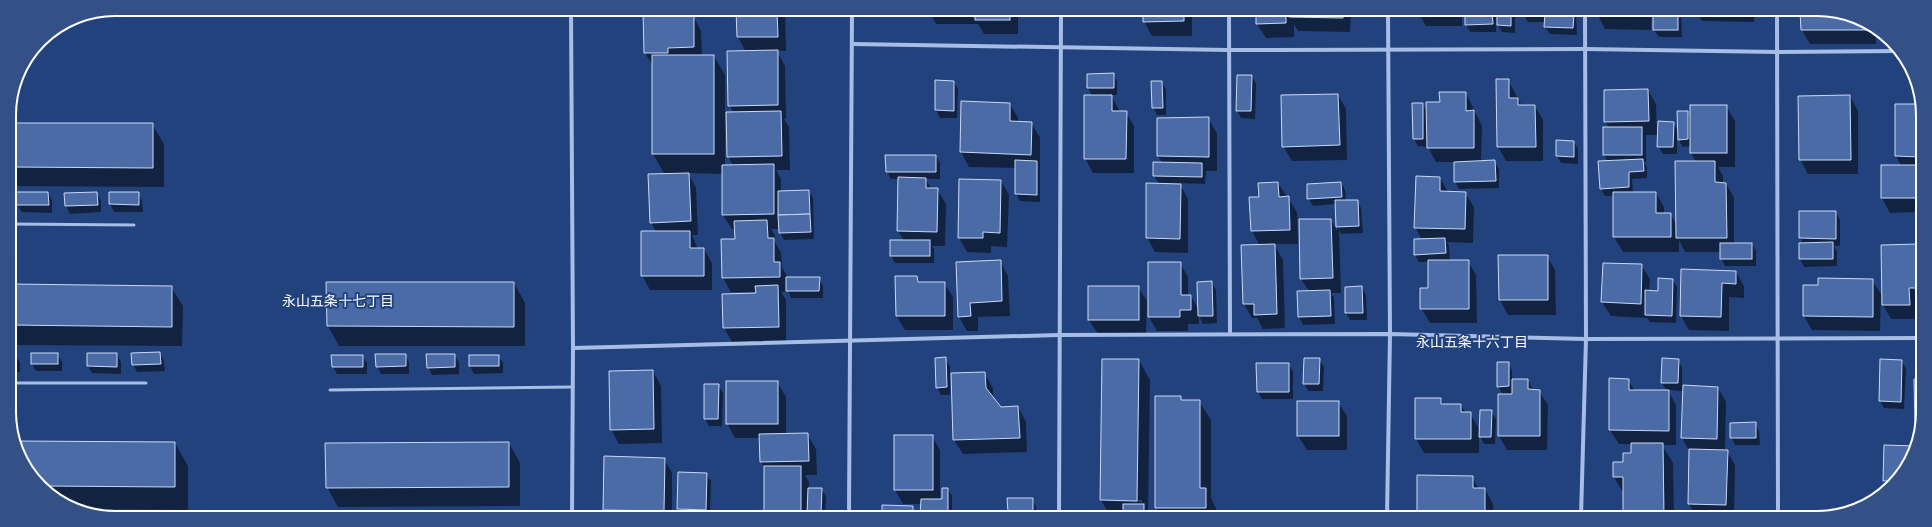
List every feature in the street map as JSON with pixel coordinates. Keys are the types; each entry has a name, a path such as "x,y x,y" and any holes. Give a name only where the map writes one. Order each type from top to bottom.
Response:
{"street":[{"path":"571,16 573,348 572,511"},
{"path":"849,511 852,16"},
{"path":"1058,511 1061,16"},
{"path":"1229,16 1230,334"},
{"path":"1387,511 1390,334 1388,16"},
{"path":"1582,511 1586,339 1585,16"},
{"path":"1777,16 1778,511"},
{"path":"852,44 1229,50 1585,49 1777,52 1892,51"},
{"path":"573,348 1059,335 1390,334 1586,339 1778,337 1916,338"}],"lane":[{"path":"16,224 134,225"},
{"path":"16,383 146,383"},
{"path":"330,390 573,387"}],"building":[{"path":"643,16 694,16 694,47 668,48 668,53 644,53"},
{"path":"736,16 777,16 778,37 737,37"},
{"path":"975,16 1010,16 1010,20 975,20"},
{"path":"1143,16 1184,16 1184,21 1143,22"},
{"path":"1256,16 1286,16 1286,23 1256,24"},
{"path":"1343,16 1343,18 1289,17"},
{"path":"1465,16 1492,16 1493,24 1465,25"},
{"path":"1497,16 1511,16 1511,26 1497,25"},
{"path":"1545,16 1574,16 1573,28 1544,27"},
{"path":"1653,16 1678,16 1678,30 1653,30"},
{"path":"1800,16 1823,16 1836,18 1849,21 1868,30 1801,30"},
{"path":"778,50 778,105 728,106 727,51"},
{"path":"652,55 714,55 714,154 652,154"},
{"path":"1114,73 1114,88 1087,88 1087,74"},
{"path":"1237,75 1252,75 1251,111 1236,111"},
{"path":"1496,79 1509,79 1509,98 1518,98 1518,105 1535,105 1536,147 1497,147"},
{"path":"935,80 954,81 954,111 935,110"},
{"path":"1151,81 1162,81 1163,108 1152,108"},
{"path":"1648,89 1649,121 1604,122 1604,90"},
{"path":"1439,92 1466,92 1466,111 1474,110 1474,148 1427,148 1426,102 1440,102"},
{"path":"1338,94 1340,145 1282,147 1281,95"},
{"path":"1084,95 1112,95 1112,111 1127,111 1126,159 1084,159"},
{"path":"1850,95 1851,160 1799,160 1798,96"},
{"path":"961,101 1010,103 1010,121 1032,122 1031,155 960,152"},
{"path":"1412,103 1423,103 1423,139 1413,139"},
{"path":"1895,104 1915,104 1916,157 1895,156"},
{"path":"1690,105 1727,105 1727,153 1690,153"},
{"path":"781,111 782,156 727,157 726,112"},
{"path":"1677,111 1688,111 1688,139 1678,140"},
{"path":"1209,117 1209,157 1157,156 1157,118"},
{"path":"1658,121 1674,122 1673,147 1657,147"},
{"path":"16,123 153,123 153,168 16,167"},
{"path":"1603,127 1642,127 1642,155 1603,155"},
{"path":"1556,140 1574,141 1574,157 1556,156"},
{"path":"885,155 936,155 936,172 886,172"},
{"path":"1643,159 1644,171 1629,172 1629,187 1600,189 1598,161"},
{"path":"1015,160 1037,161 1037,195 1015,194"},
{"path":"1495,160 1496,181 1454,182 1454,162"},
{"path":"1675,161 1715,161 1715,182 1726,183 1727,238 1676,238"},
{"path":"1153,162 1202,163 1202,177 1153,176"},
{"path":"774,164 774,214 722,215 722,165"},
{"path":"1881,165 1916,165 1916,198 1881,198"},
{"path":"689,173 691,221 650,223 648,174"},
{"path":"1416,176 1440,177 1440,191 1466,192 1465,229 1414,228"},
{"path":"898,177 926,178 926,188 938,188 937,232 897,231"},
{"path":"959,179 1001,180 1000,233 983,232 983,238 958,238"},
{"path":"1278,182 1279,197 1289,196 1290,230 1251,231 1249,197 1259,197 1258,183"},
{"path":"1341,182 1342,197 1307,199 1307,184"},
{"path":"1146,183 1181,184 1180,239 1146,238"},
{"path":"809,190 810,214 778,215 778,191"},
{"path":"16,192 48,192 49,205 16,205"},
{"path":"97,192 98,205 65,206 64,193"},
{"path":"109,192 139,192 139,205 109,204"},
{"path":"1613,192 1656,192 1656,213 1671,213 1671,237 1613,237"},
{"path":"1335,200 1358,200 1359,226 1336,227"},
{"path":"1799,211 1836,211 1836,239 1799,238"},
{"path":"810,214 811,232 779,233 778,215"},
{"path":"1299,219 1331,219 1333,278 1300,279"},
{"path":"767,220 768,238 774,238 774,262 780,262 780,277 722,278 721,239 735,239 734,221"},
{"path":"641,231 690,231 690,248 704,248 704,276 641,276"},
{"path":"1445,238 1446,253 1414,255 1414,239"},
{"path":"890,240 930,240 930,256 890,256"},
{"path":"1833,242 1833,259 1799,259 1799,243"},
{"path":"1720,243 1752,243 1752,259 1720,259"},
{"path":"1275,244 1277,314 1254,315 1254,304 1243,304 1241,245"},
{"path":"1916,244 1916,288 1909,288 1910,305 1882,305 1881,245"},
{"path":"1498,255 1548,255 1548,300 1499,300"},
{"path":"1001,260 1002,301 970,303 971,316 958,317 956,262"},
{"path":"1428,260 1469,260 1469,309 1420,309 1420,288 1428,288"},
{"path":"1148,262 1181,262 1181,295 1191,295 1191,310 1180,310 1180,317 1148,317"},
{"path":"1603,263 1642,264 1641,304 1601,302"},
{"path":"1681,269 1736,271 1736,284 1722,283 1721,317 1680,316"},
{"path":"895,276 917,276 918,282 945,282 945,316 896,316"},
{"path":"786,277 820,277 819,291 786,291"},
{"path":"1658,278 1673,279 1672,316 1645,315 1645,290 1658,291"},
{"path":"1818,278 1873,279 1873,317 1803,316 1803,285 1818,285"},
{"path":"1212,281 1213,316 1198,316 1197,282"},
{"path":"326,282 514,282 514,327 327,326"},
{"path":"16,284 172,286 172,327 16,325"},
{"path":"778,285 779,327 723,328 722,294 756,293 755,286"},
{"path":"1088,286 1139,286 1139,320 1088,320"},
{"path":"1362,286 1363,313 1345,313 1345,287"},
{"path":"1330,290 1331,316 1298,317 1297,291"},
{"path":"160,352 161,364 132,365 131,353"},
{"path":"31,353 58,353 58,364 31,364"},
{"path":"87,353 117,353 117,367 87,366"},
{"path":"375,354 406,354 406,366 376,367"},
{"path":"426,354 455,354 455,367 427,368"},
{"path":"331,355 363,355 363,367 332,367"},
{"path":"469,355 499,355 499,366 469,366"},
{"path":"946,357 947,387 936,388 935,358"},
{"path":"1304,358 1320,358 1319,384 1303,384"},
{"path":"1662,358 1679,359 1678,383 1661,383"},
{"path":"1102,359 1139,359 1137,501 1100,500"},
{"path":"1880,359 1902,360 1901,402 1879,401"},
{"path":"1497,362 1509,362 1509,386 1497,387"},
{"path":"1256,363 1289,363 1289,392 1257,392"},
{"path":"653,370 654,429 610,430 609,371"},
{"path":"985,372 986,388 1001,407 1018,406 1020,438 953,440 951,373"},
{"path":"1609,378 1629,379 1629,390 1669,390 1669,431 1609,430"},
{"path":"1512,379 1528,379 1528,389 1540,390 1540,436 1498,436 1498,394 1512,394"},
{"path":"1914,379 1916,379 1916,418 1915,425"},
{"path":"726,381 778,381 778,424 726,424"},
{"path":"704,384 719,384 718,419 704,419"},
{"path":"1683,385 1718,387 1717,439 1681,438"},
{"path":"1155,396 1181,396 1181,400 1200,400 1200,488 1206,488 1206,508 1155,508"},
{"path":"1415,398 1441,398 1441,404 1461,404 1461,412 1471,412 1471,439 1415,439"},
{"path":"1297,401 1339,401 1339,436 1297,436"},
{"path":"1480,410 1492,410 1491,437 1479,437"},
{"path":"1756,422 1756,438 1730,438 1730,423"},
{"path":"808,433 809,461 760,462 759,434"},
{"path":"894,435 933,435 933,490 894,490"},
{"path":"20,441 175,442 175,487 50,486 33,467 26,456"},
{"path":"509,442 509,487 326,488 325,443"},
{"path":"1631,443 1663,443 1664,511 1623,511 1623,477 1613,477 1613,462 1623,462 1623,453 1631,453"},
{"path":"1884,445 1910,446 1903,462 1896,472 1888,481 1883,481"},
{"path":"1689,449 1728,450 1726,505 1688,504"},
{"path":"604,456 665,458 664,511 603,510"},
{"path":"764,466 801,466 801,511 764,511"},
{"path":"678,472 707,473 706,510 677,509"},
{"path":"1417,475 1473,476 1473,488 1485,488 1485,511 1417,511"},
{"path":"808,488 822,488 821,511 807,511"},
{"path":"942,488 948,488 948,511 920,511 921,499 942,499"},
{"path":"1007,498 1033,498 1033,511 1008,511"},
{"path":"1123,504 1144,504 1144,511 1123,511"},
{"path":"882,505 913,506 913,511 882,511"}],"district":[{"name":"永山五条十七丁目","path":"338,301"},
{"name":"永山五条十六丁目","path":"1472,342"}]}
